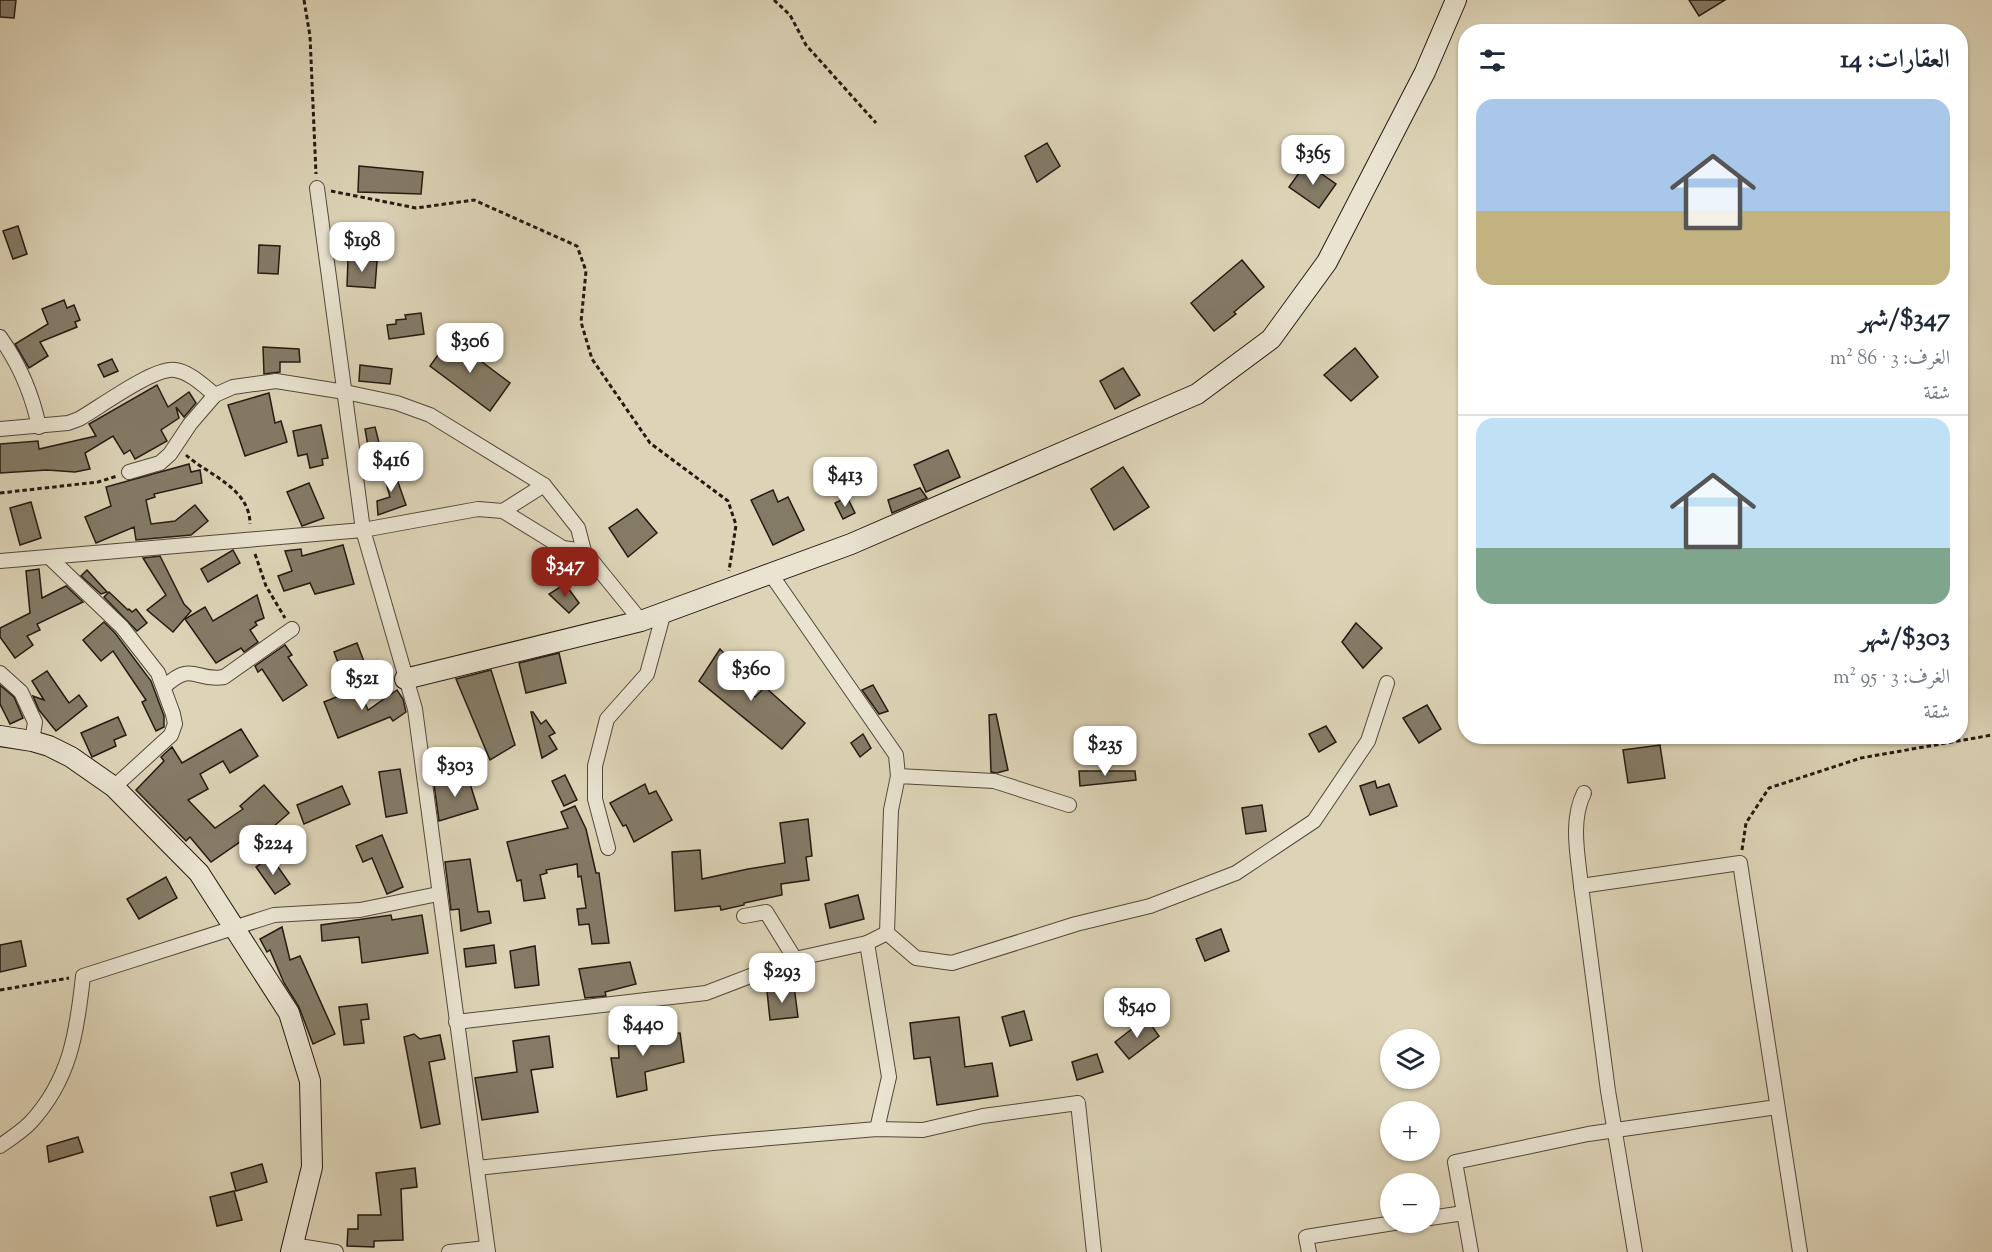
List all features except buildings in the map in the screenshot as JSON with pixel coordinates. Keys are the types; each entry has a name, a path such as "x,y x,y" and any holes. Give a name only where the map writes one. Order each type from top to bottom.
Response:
{"street":[{"path":"405,679 641,621 851,544 1197,394 1271,339 1327,261 1425,72 1456,0"},
{"path":"317,188 363,530 415,709 438,894 488,1250 448,1252"},
{"path":"0,337 25,377 33,398 39,427"},
{"path":"0,429 68,423 79,419 148,377 162,371 176,370 185,373 215,395"},
{"path":"129,472 160,463 170,454 190,424 215,395 233,387 276,381 397,403 430,415 544,485 578,528 584,551 641,621"},
{"path":"503,512 544,485"},
{"path":"0,561 363,530 478,509 503,512 563,548 584,551"},
{"path":"49,557 122,627 158,673 172,708 174,730 171,735 114,787"},
{"path":"770,573 896,755 898,776 891,810 887,933"},
{"path":"608,848 595,799 595,766 607,719 647,674 664,612"},
{"path":"164,687 174,678 192,672 211,679 224,677 292,629"},
{"path":"0,673 21,692 35,722 32,741"},
{"path":"887,933 916,958 952,963 1076,924 1150,906 1236,873 1314,821 1368,741 1387,683"},
{"path":"0,736 49,746 71,757 114,787 199,873 235,928 289,1013 310,1081 312,1167 292,1249 336,1252"},
{"path":"898,776 994,781 1069,805"},
{"path":"1584,793 1579,803 1577,821 1581,886 1614,1130 1635,1252"},
{"path":"1581,886 1740,863 1800,1252"},
{"path":"0,1146 29,1124 59,1083 77,1030 83,976 274,915 360,910 438,894"},
{"path":"744,916 766,912 795,959"},
{"path":"456,1022 706,993 795,959 867,943 887,933"},
{"path":"867,943 889,1077 877,1129"},
{"path":"477,1168 713,1143 877,1129 923,1130 983,1116 1078,1103 1094,1252"},
{"path":"1472,1252 1455,1162 1588,1134 1777,1107"},
{"path":"1440,1217 1464,1213"},
{"path":"1309,1252 1306,1237 1380,1225"}],"path":[{"path":"304,0 310,36 313,159 317,188 416,208 474,200 577,246 586,270 581,322 592,359 650,443 728,501 736,525 726,590"},
{"path":"774,0 790,15 806,45 876,123"},
{"path":"0,493 98,482 129,472"},
{"path":"1968,739 1992,735"},
{"path":"1740,863 1746,823 1769,788 1861,759 1943,744"},
{"path":"0,990 83,976"}]}
